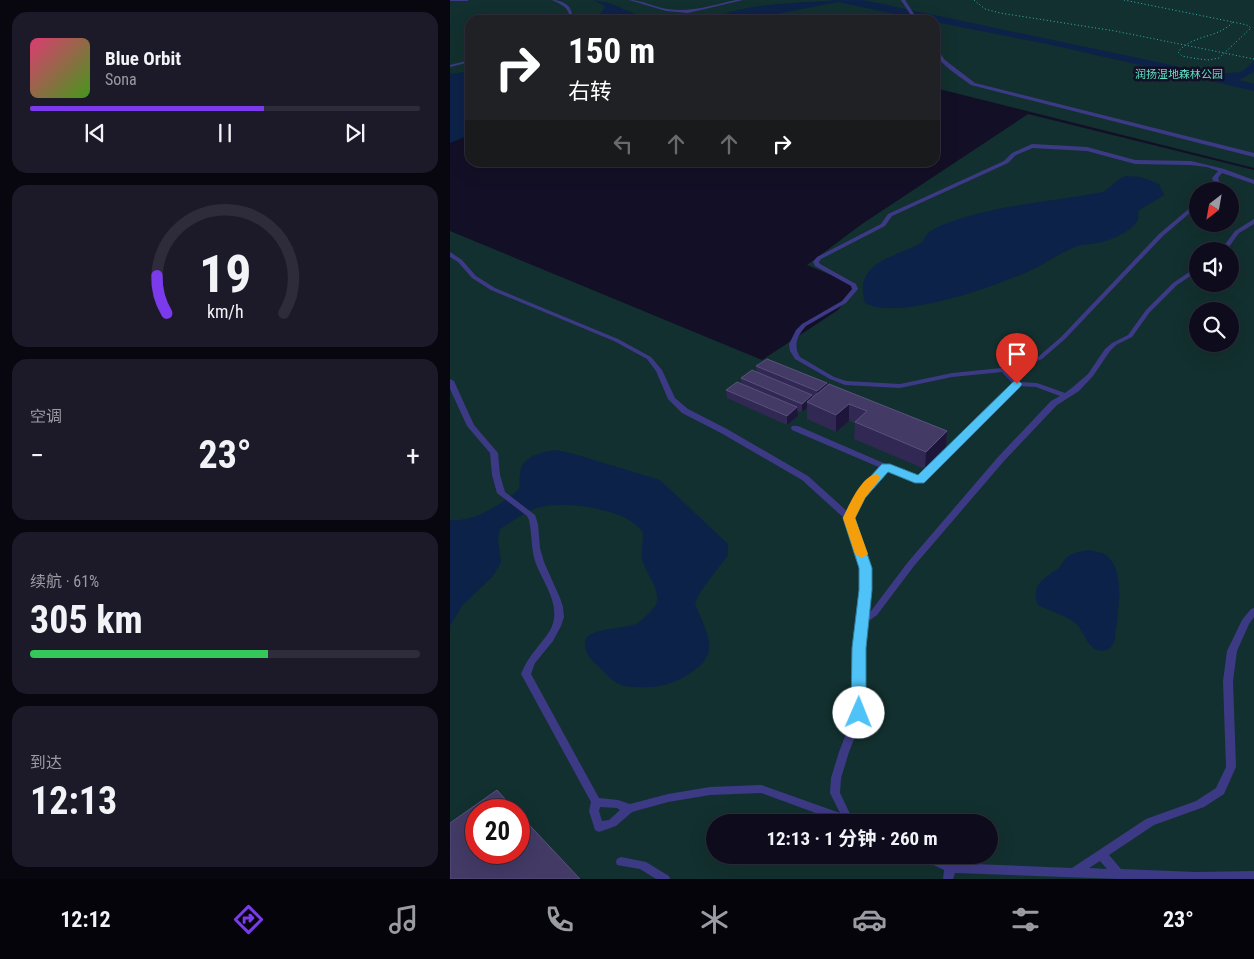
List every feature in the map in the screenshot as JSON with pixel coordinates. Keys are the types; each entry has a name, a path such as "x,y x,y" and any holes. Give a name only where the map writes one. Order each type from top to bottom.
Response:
{"lane":[{"path":"450,0 467,0"},
{"path":"554,0 570,10 570,15"},
{"path":"631,0 666,10 688,12 741,0"},
{"path":"903,0 913,15"},
{"path":"940,57 973,84 1254,155"},
{"path":"450,66 465,62"},
{"path":"1189,211 1161,235 1063,338 1040,358 1027,364 1005,371 952,375 900,386 845,383 816,370 797,358 793,351 792,344 799,330 817,317 844,302 854,289 854,285 849,280 822,268 816,262 819,258 836,251 850,241 883,225 890,215 1006,162 1014,154 1032,146 1087,149 1135,162 1191,163 1222,170 1254,182"},
{"path":"1217,182 1215,178 1222,170"},
{"path":"1230,242 1237,232 1254,221"},
{"path":"450,254 460,261 474,277 493,289 625,344 649,358 659,370 672,399 685,411 724,431 805,478 849,518 865,568 863,621 859,648 859,713 836,778 835,794 846,814"},
{"path":"863,621 874,613 911,564 1001,458 1054,404 1076,389 1091,375 1107,350 1130,336 1148,311 1176,284 1189,275"},
{"path":"1005,371 1017,384 1037,385 1066,396"},
{"path":"450,381 471,426 494,453 496,475 504,497 531,515 535,530 536,552 558,605 560,615 553,634 527,666 526,674 596,802 594,811 599,828 612,823 629,809 668,798 710,791 761,789 831,814"},
{"path":"795,428 919,481 1017,384"},
{"path":"849,518 860,496 886,467"},
{"path":"1076,871 1150,822 1200,804 1220,791 1231,767 1228,681 1232,651 1245,622 1254,611"},
{"path":"596,802 618,804 629,809"},
{"path":"1101,854 1117,873"},
{"path":"621,862 642,865 666,879"},
{"path":"936,864 949,873 1076,871 1196,877 1254,876"}],"path":[{"path":"974,0 980,7 1000,12 1111,29 1254,59"},
{"path":"1124,0 1247,24 1251,28 1219,58 1208,60 1182,56 1178,52 1183,43 1217,35 1233,22"}],"green space":[{"name":"润扬湿地森林公园","path":"450,0 1254,0 1254,168 940,89 940,15 637,15 615,6 598,15 465,15 465,73 450,75"},
{"path":"1028,114 1254,170 1254,879 450,879 450,231 762,360 838,310 857,286 807,265 862,224"}],"water":[{"path":"593,0 609,3 637,15 601,15 605,6"},
{"path":"863,0 934,15 899,15 838,2 772,15 723,15 755,7 788,3"},
{"path":"940,16 1214,74 1242,72 1254,61 1254,72 1239,80 1254,84 1254,91 1052,45 940,23"},
{"path":"465,72 465,137 450,143 450,74"},
{"path":"1126,176 1141,177 1159,184 1164,195 1138,211 1136,223 1114,238 1080,245 1012,278 946,300 900,308 880,307 865,303 863,289 865,278 870,270 887,258 921,243 929,232 942,225 1001,208 1103,192 1119,179"},
{"path":"556,450 660,480 728,544 728,555 701,591 695,603 707,632 709,650 704,661 688,675 660,686 625,686 610,678 587,654 585,644 586,639 590,635 604,630 636,624 651,611 656,605 657,599 654,585 642,559 643,533 635,524 623,517 611,512 584,506 544,506 530,511 500,529 498,539 501,562 493,576 462,606 450,626 450,520 468,519 504,501 519,489 520,473 524,463 534,456"},
{"path":"1089,550 1104,554 1111,560 1119,581 1119,605 1115,639 1110,648 1100,651 1091,646 1076,624 1038,605 1036,598 1037,587 1040,582 1059,568 1066,558 1077,552"}],"building":[{"path":"767,359 827,383 817,391 756,366"},
{"path":"752,370 812,395 802,404 741,378"},
{"path":"737,382 797,407 787,416 726,390"},
{"path":"829,384 947,431 926,452 855,422 867,411 849,404 836,415 807,402"},
{"path":"497,790 505,799 484,799"},
{"path":"465,812 465,864 530,864 530,826 580,879 450,879 450,823"}],"slow traffic":[{"path":"862,554 849,518 860,496 876,477"}],"route":[{"path":"859,713 859,648 866,590 865,568 849,518 854,507 860,496 886,467 919,481 1017,384"}]}
